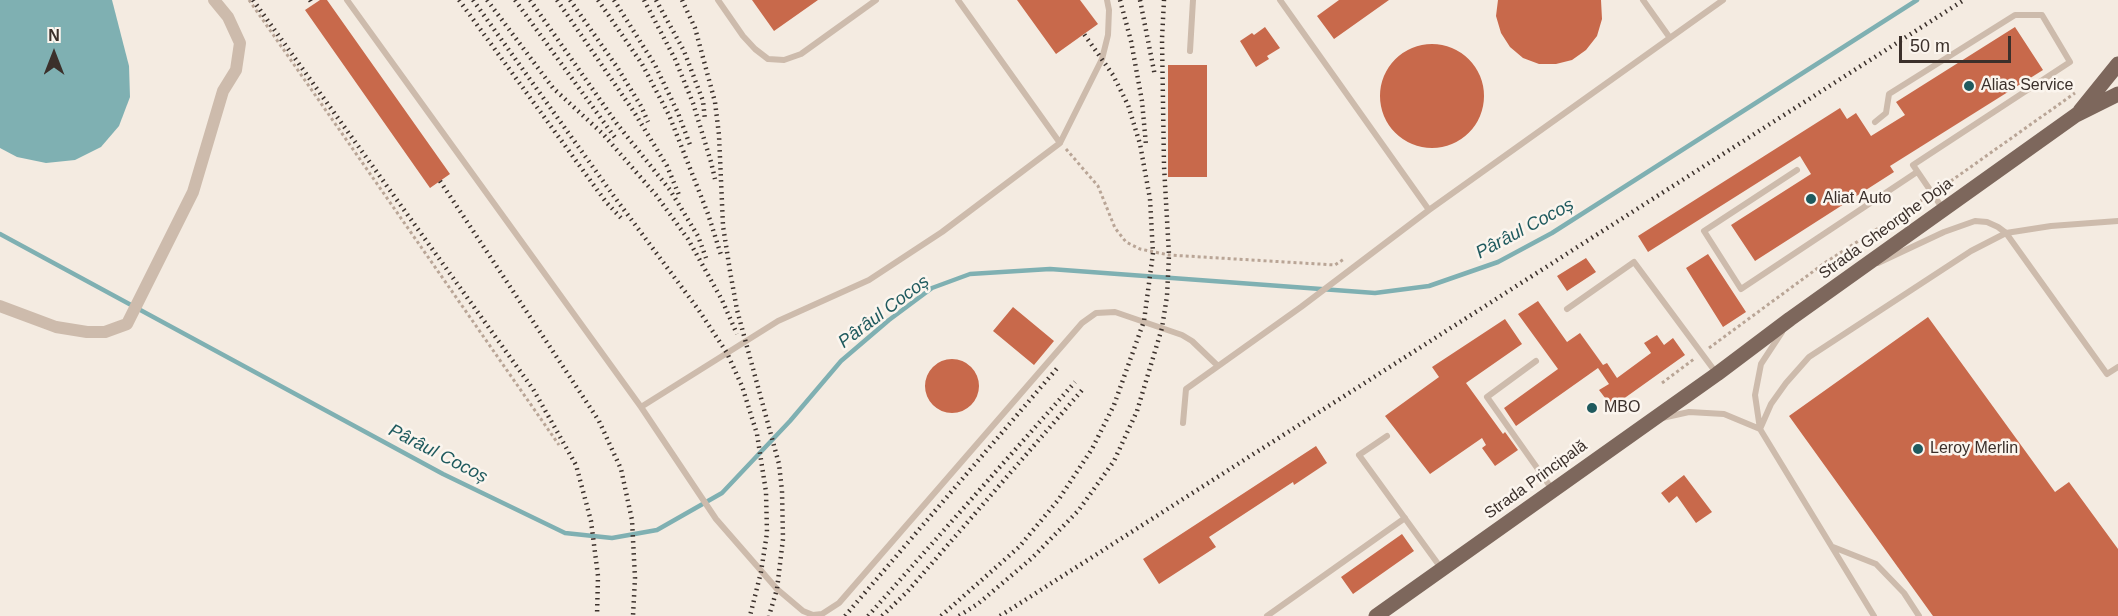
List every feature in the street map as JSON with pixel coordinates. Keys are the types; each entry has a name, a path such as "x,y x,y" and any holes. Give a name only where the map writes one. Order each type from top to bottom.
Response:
{"main road":[{"name":"Strada Gheorghe Doja","path":"2076,115 2118,64"},
{"name":"Strada Gheorghe Doja","path":"1718,374 1790,319 2076,115 2118,94"},
{"name":"Strada Principală","path":"1376,616 1718,374"}],"street":[{"path":"0,306 56,327 87,332 105,332 127,324 193,192 223,91 236,70 240,43 228,17 214,0"}],"lane":[{"path":"348,0 641,407 716,519 777,589 803,611 813,615 822,614 839,603 1088,317 1096,312 1115,312 1172,331 1192,340 1218,366"},
{"path":"718,0 755,49 768,59 784,60 801,54 876,0"},
{"path":"958,0 1060,143"},
{"path":"641,407 778,321 869,280 942,232 1060,143 1102,59 1108,34 1107,0"},
{"path":"1190,51 1193,0"},
{"path":"1280,0 1430,210"},
{"path":"1643,0 1670,38"},
{"path":"1183,423 1186,389 1301,307 1430,210 1723,0"},
{"path":"1875,122 1886,113 1889,94 2014,15 2042,15 2070,62 1913,165 1944,209"},
{"path":"1797,170 1704,231 1741,289 1917,172"},
{"path":"1855,274 1944,232 1975,221 1987,222 2006,233 2108,374 2118,366"},
{"path":"1760,429 1771,404 1809,357 1971,251 2006,233 2051,226 2118,221"},
{"path":"1568,309 1634,262 1718,374"},
{"path":"1790,319 1761,364 1755,395 1760,429 1874,616"},
{"path":"1536,361 1487,397 1553,489"},
{"path":"1650,421 1689,412 1724,414 1760,429"},
{"path":"1387,436 1359,455 1441,569"},
{"path":"1267,616 1405,518"},
{"path":"1832,547 1876,564 1904,593 1919,616"}],"path":[{"path":"249,0 559,445"},
{"path":"1662,383 1826,262 1932,193 2062,103 2080,88"},
{"path":"1060,143 1098,186 1115,228 1126,242 1140,249 1169,255 1335,266 1344,259"}],"water":[{"path":"0,0 112,0 129,66 130,97 119,126 101,147 75,160 46,163 17,157 0,148"}],"building":[{"path":"320,0 327,0 450,174 430,188 305,10"},
{"path":"752,0 818,0 774,31"},
{"path":"1017,0 1080,0 1098,24 1056,54"},
{"path":"1339,0 1389,0 1334,39 1317,16"},
{"path":"1498,0 1601,0 1602,19 1597,36 1586,50 1572,60 1556,64 1539,64 1523,58 1510,47 1501,33 1496,16"},
{"path":"1265,27 1280,48 1256,67 1240,41"},
{"path":"2015,27 2043,70 1890,166 1894,172 1755,261 1731,225 1811,174 1800,156 1648,252 1638,236 1840,108 1847,119 1856,113 1871,136 1905,115 1896,102"},
{"path":"1432,44 1452,48 1469,59 1480,76 1484,96 1480,116 1469,133 1452,144 1432,148 1412,144 1395,133 1384,116 1380,96 1384,76 1395,59 1412,48"},
{"path":"1168,65 1207,65 1207,177 1168,177"},
{"path":"1708,254 1746,312 1723,327 1686,268"},
{"path":"1586,258 1596,272 1567,291 1557,276"},
{"path":"1538,301 1567,342 1580,333 1603,365 1607,363 1617,378 1651,353 1644,343 1657,335 1664,345 1673,338 1685,355 1612,407 1599,390 1609,384 1598,368 1516,426 1504,408 1558,369 1518,314"},
{"path":"1013,307 1054,341 1034,365 993,331"},
{"name":"Leroy Merlin","path":"1928,317 2055,492 2069,482 2118,549 2118,616 1933,616 1789,416"},
{"path":"1505,319 1522,344 1466,383 1503,434 1505,432 1518,450 1495,466 1482,448 1486,445 1482,438 1430,474 1385,416 1439,377 1432,367"},
{"path":"952,359 962,361 971,367 977,376 979,386 977,396 971,405 962,411 952,413 942,411 933,405 927,396 925,386 927,376 933,367 942,361"},
{"path":"1316,446 1327,463 1294,485 1293,482 1209,537 1216,547 1159,584 1143,559"},
{"path":"1684,475 1712,512 1696,523 1677,496 1669,503 1661,493"},
{"path":"1402,534 1414,551 1353,594 1341,577"}],"waterway":[{"name":"Pârâul Cocoș","path":"0,234 443,474 565,533 612,538 657,530 722,493 790,421 841,361 889,320 932,288 970,274 1050,269 1375,293 1429,286 1498,262 1552,233 1917,0"}],"railway":[{"path":"253,0 533,389 576,465 591,521 598,576 597,616"},
{"path":"310,0 313,5"},
{"path":"459,0 606,202 621,218"},
{"path":"473,0 698,309 727,353 742,386 757,434 766,492 767,533 761,572 750,616"},
{"path":"487,0 553,88 603,134 656,195 688,239 722,300 737,334"},
{"path":"515,0 616,139"},
{"path":"530,0 617,124 670,190 698,236 706,258"},
{"path":"557,0 634,112 667,166 679,195"},
{"path":"570,0 617,67 648,122"},
{"path":"598,0 642,64 669,115 708,214 722,258"},
{"path":"614,0 655,65 678,113 690,145"},
{"path":"644,0 675,59 693,103 715,179"},
{"path":"656,0 684,51 703,101 705,120"},
{"path":"682,0 695,28 715,102 719,135 723,226 730,271 737,310 779,464 783,539 777,589 769,616"},
{"path":"1120,0 1131,41 1142,101 1146,145"},
{"path":"1140,0 1155,76"},
{"path":"959,616 979,603 1032,558 1078,511 1114,461 1137,411 1162,328 1167,296 1169,255 1164,166 1162,39 1164,0"},
{"path":"1000,616 1964,0"},
{"path":"941,616 1019,547 1059,499 1092,449 1114,405 1144,321 1153,253 1150,199 1140,144 1128,105 1113,75 1084,34"},
{"path":"440,181 599,421 621,469 632,520 635,578 633,616"},
{"path":"845,616 1059,366"},
{"path":"868,616 1075,382"},
{"path":"882,616 907,592 1083,389"}],"place":[{"name":"Alias Service","path":"1969,86"},
{"name":"Aliat Auto","path":"1811,199"},
{"name":"MBO","path":"1592,408"},
{"name":"Leroy Merlin","path":"1918,449"}]}
